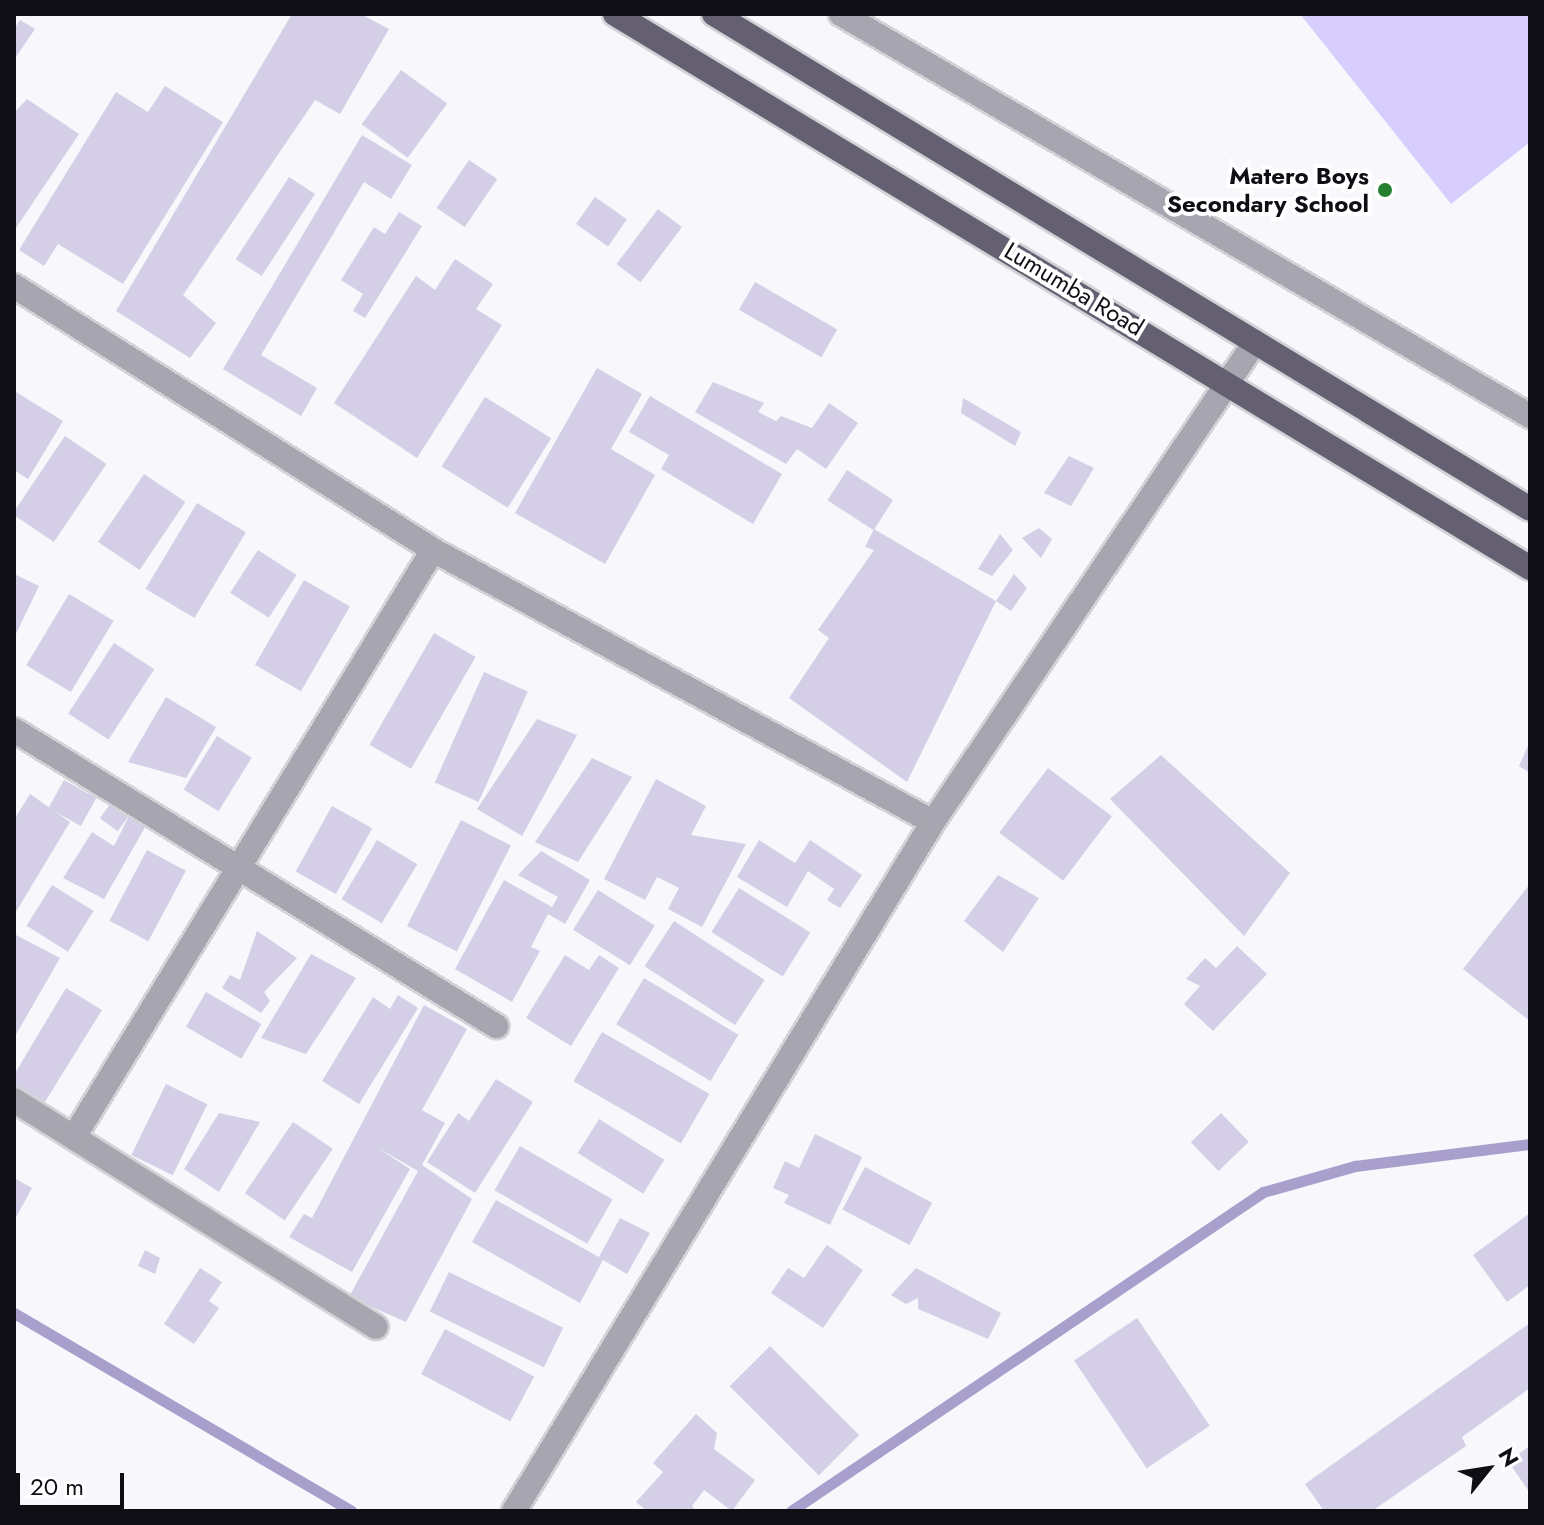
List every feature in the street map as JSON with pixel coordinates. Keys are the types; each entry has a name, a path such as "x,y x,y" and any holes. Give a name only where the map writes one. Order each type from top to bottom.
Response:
{"main road":[{"name":"Lumumba Road","path":"615,14 1230,382 1530,568"},
{"name":"Lumumba Road","path":"714,14 1530,509"}],"street":[{"path":"841,14 1530,416"},
{"path":"14,286 433,550 933,822"},
{"path":"514,1511 933,822 1255,342"},
{"path":"74,1137 433,550"},
{"path":"14,730 237,870 496,1026"},
{"path":"14,1100 376,1327"}],"shaded area":[{"path":"1300,14 1530,14 1530,142 1451,204"}],"building":[{"path":"292,14 361,14 389,29 340,114 315,100 183,295 216,323 190,358 116,311"},
{"path":"20,20 35,29 14,60 14,29"},
{"path":"401,70 447,104 408,158 362,124"},
{"path":"165,86 223,122 123,284 58,244 44,266 19,250 116,92 148,112"},
{"path":"27,99 79,134 14,231 14,113"},
{"path":"362,135 412,165 391,199 364,182 261,355 317,388 301,416 223,369"},
{"path":"469,160 497,179 465,227 437,208"},
{"path":"289,177 315,194 262,276 236,259"},
{"path":"595,197 627,219 608,246 576,224"},
{"path":"658,209 682,227 640,282 616,264"},
{"path":"399,212 422,226 365,318 353,311 363,294 341,280 374,227 385,234"},
{"path":"455,259 493,284 476,309 502,325 417,458 334,403 416,276 435,290"},
{"path":"755,282 837,329 821,357 739,310"},
{"path":"597,368 642,394 611,449 655,475 605,564 515,513"},
{"path":"713,382 764,403 758,412 776,421 781,416 812,428 829,403 858,423 826,469 797,449 786,464 695,412"},
{"path":"16,392 63,421 28,479 14,470"},
{"path":"650,396 782,474 753,524 661,469 669,455 629,432"},
{"path":"485,397 551,438 508,508 442,467"},
{"path":"963,398 1021,432 1015,446 961,413"},
{"path":"65,436 106,464 54,542 14,515 14,512"},
{"path":"1069,456 1094,468 1071,506 1044,493"},
{"path":"847,470 893,500 874,530 827,500"},
{"path":"144,474 185,502 140,570 98,542"},
{"path":"197,503 246,532 194,618 145,589"},
{"path":"1039,528 1052,539 1041,558 1022,538"},
{"path":"874,529 996,601 907,782 789,698 829,638 818,630 874,550 865,547"},
{"path":"1000,534 1013,550 992,576 978,569"},
{"path":"258,550 297,575 269,618 230,593"},
{"path":"14,574 39,586 14,638"},
{"path":"1014,574 1027,588 1011,611 996,601"},
{"path":"304,580 350,606 301,691 255,665"},
{"path":"69,594 114,621 71,692 26,665"},
{"path":"434,633 476,657 411,769 370,745"},
{"path":"114,643 154,669 109,740 68,713"},
{"path":"484,672 528,692 479,802 435,783"},
{"path":"166,697 216,727 186,778 128,762"},
{"path":"537,719 577,735 522,836 477,809"},
{"path":"217,736 252,758 218,811 184,789"},
{"path":"1530,741 1530,773 1519,766"},
{"path":"1161,755 1290,873 1244,936 1110,799"},
{"path":"592,758 632,777 578,862 535,842"},
{"path":"1048,768 1112,816 1063,881 999,833"},
{"path":"656,779 706,806 691,835 746,844 702,927 668,909 679,888 657,877 645,900 604,879"},
{"path":"64,780 96,798 81,826 48,808"},
{"path":"30,794 70,822 14,915 14,820"},
{"path":"111,803 129,816 118,831 100,818"},
{"path":"332,806 372,828 336,894 296,872"},
{"path":"129,816 147,824 104,899 63,878 92,832 114,846"},
{"path":"461,820 511,845 457,951 407,926"},
{"path":"377,840 417,864 382,923 341,899"},
{"path":"759,840 795,863 810,840 862,875 840,908 827,900 834,889 808,871 787,907 737,877"},
{"path":"147,850 186,871 148,941 109,921"},
{"path":"541,851 590,880 565,924 548,914 531,947 540,951 512,1002 455,969 504,880 552,907 558,897 518,875"},
{"path":"998,875 1039,898 1003,952 964,921"},
{"path":"1530,884 1530,1021 1463,969"},
{"path":"52,885 94,911 68,952 27,926"},
{"path":"739,888 810,933 783,977 711,932"},
{"path":"598,890 655,926 630,965 573,930"},
{"path":"674,921 765,980 735,1025 645,966"},
{"path":"257,931 297,958 264,992 270,1001 261,1013 222,988 230,975 240,980"},
{"path":"14,934 60,958 14,1038"},
{"path":"1237,946 1267,974 1213,1031 1184,1004 1200,986 1186,979 1205,958 1216,968"},
{"path":"311,954 356,978 306,1054 261,1038"},
{"path":"565,955 589,970 599,955 619,968 571,1046 526,1018"},
{"path":"644,978 738,1035 710,1081 616,1024"},
{"path":"66,988 102,1010 43,1105 14,1087 14,1075"},
{"path":"206,992 261,1024 241,1059 186,1027"},
{"path":"398,995 418,1008 359,1104 322,1081 373,997 390,1009"},
{"path":"424,1005 467,1029 422,1110 445,1123 422,1165 472,1199 406,1322 349,1297 418,1171 378,1148 410,1169 352,1272 289,1237 304,1214 312,1218"},
{"path":"602,1032 709,1094 681,1143 574,1081"},
{"path":"496,1079 533,1102 475,1193 427,1162 458,1113 469,1121"},
{"path":"166,1084 207,1104 173,1175 131,1155"},
{"path":"219,1113 260,1122 219,1192 184,1169"},
{"path":"1221,1113 1249,1142 1219,1171 1191,1142"},
{"path":"599,1119 664,1160 643,1194 578,1153"},
{"path":"293,1122 333,1149 285,1220 245,1193"},
{"path":"815,1134 862,1157 830,1225 784,1203 789,1195 773,1188 785,1161 799,1168"},
{"path":"520,1146 613,1200 587,1244 494,1190"},
{"path":"865,1167 932,1203 910,1245 842,1209"},
{"path":"14,1178 32,1188 14,1221"},
{"path":"496,1200 599,1257 620,1218 650,1233 627,1274 603,1260 580,1303 472,1242"},
{"path":"1530,1213 1530,1285 1507,1302 1473,1255"},
{"path":"827,1245 863,1270 823,1328 771,1293 788,1268 804,1278"},
{"path":"145,1250 160,1258 155,1274 138,1266"},
{"path":"200,1268 222,1282 209,1301 219,1308 194,1344 164,1324"},
{"path":"916,1268 1001,1313 988,1339 918,1309 918,1298 906,1304 891,1295"},
{"path":"449,1272 563,1328 544,1367 430,1312"},
{"path":"1137,1318 1210,1426 1147,1468 1074,1360"},
{"path":"1530,1323 1530,1388 1462,1437 1466,1446 1372,1511 1324,1511 1305,1484"},
{"path":"445,1329 534,1376 510,1421 421,1374"},
{"path":"770,1346 859,1435 819,1475 730,1386"},
{"path":"696,1414 717,1433 714,1449 755,1480 732,1511 704,1490 692,1506 696,1511 647,1511 636,1502 663,1472 653,1463"},
{"path":"1530,1446 1530,1493 1508,1461"},
{"path":"14,1476 22,1510 17,1511 14,1511"}],"waterway":[{"path":"791,1511 1263,1192 1355,1166 1530,1144"},
{"path":"14,1313 351,1511"}],"place":[{"name":"Matero Boys Secondary School","path":"1385,190"}]}
